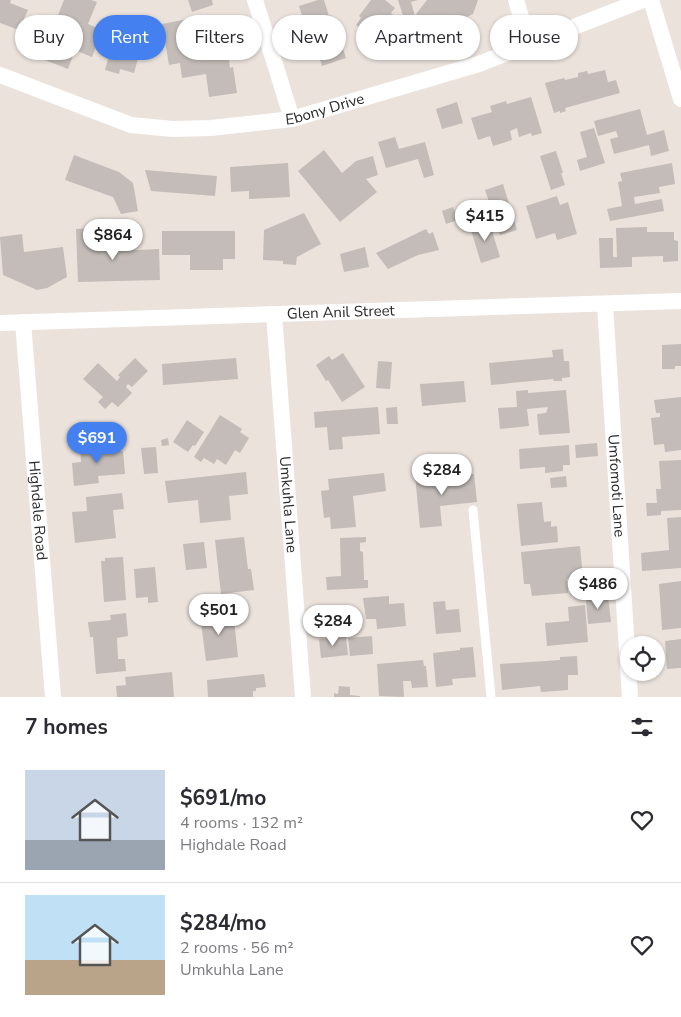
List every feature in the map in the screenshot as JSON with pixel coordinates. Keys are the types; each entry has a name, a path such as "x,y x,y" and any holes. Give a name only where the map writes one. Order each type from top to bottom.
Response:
{"street":[{"path":"255,0 292,119"},
{"path":"516,0 520,15"},
{"name":"Ebony Drive","path":"578,25 643,0"},
{"path":"651,0 681,98"},
{"name":"Ebony Drive","path":"0,74 131,125 173,129 212,128 292,119 490,60"},
{"name":"Glen Anil Street","path":"0,323 681,302"},
{"name":"Umfomoti Lane","path":"605,305 630,697"},
{"name":"Umkuhla Lane","path":"274,314 303,697"},
{"name":"Highdale Road","path":"23,322 53,697"}],"lane":[{"path":"473,510 491,697"}],"building":[{"path":"0,0 11,0 10,3 28,10 26,15 15,15 15,29 0,23"},
{"path":"64,0 91,0 97,2 88,24 93,26 92,57 83,53 83,15 58,15"},
{"path":"188,0 212,0 213,5 192,12"},
{"path":"324,0 329,15 302,15 299,6"},
{"path":"371,0 385,0 395,8 391,13 393,15 360,15"},
{"path":"398,0 418,0 411,2 415,15 403,15"},
{"path":"427,0 478,0 471,15 416,14"},
{"path":"176,21 176,60 229,60 230,68 233,67 237,93 209,97 206,74 182,78 180,63 169,65 166,47 166,23"},
{"path":"45,60 71,60 68,69"},
{"path":"108,60 138,60 134,73 120,69 119,74 105,70"},
{"path":"320,60 340,60 322,66"},
{"path":"605,70 608,82 616,80 620,93 565,108 566,111 560,113 560,111 554,113 545,83 564,78 565,80 578,77 578,73 587,71 588,74"},
{"path":"531,97 542,133 532,136 531,133 519,137 517,128 510,131 512,140 493,146 490,136 478,140 471,118 492,112 490,106 506,101 507,104"},
{"path":"457,102 463,123 442,129 436,109"},
{"path":"640,109 647,135 664,130 669,151 651,156 649,145 614,154 610,139 618,137 616,131 598,136 594,121"},
{"path":"594,128 605,163 580,171 577,160 587,157 580,132"},
{"path":"395,137 399,149 425,142 434,175 424,178 418,159 386,168 378,142"},
{"path":"324,150 342,173 356,161 373,156 378,175 366,179 377,192 340,222 298,171"},
{"path":"556,151 565,185 551,190 540,156"},
{"path":"74,155 119,172 133,183 138,211 121,214 113,197 65,180"},
{"path":"288,163 290,197 249,199 249,191 231,192 230,167"},
{"path":"672,163 675,184 659,187 660,193 634,197 635,204 662,199 664,211 610,221 607,209 622,206 618,182 622,181 620,173"},
{"path":"145,170 217,176 215,196 151,191"},
{"path":"503,184 517,230 500,235 485,190"},
{"path":"557,196 560,205 568,202 577,234 557,240 555,233 536,239 526,206"},
{"path":"453,207 458,220 446,224 442,211"},
{"path":"304,213 321,244 297,257 296,265 283,264 283,261 263,260 264,230"},
{"path":"489,221 500,257 481,263 470,227"},
{"path":"647,227 647,232 674,232 674,240 678,241 678,261 663,262 663,256 632,257 632,267 600,268 599,238 613,238 613,257 617,257 616,228"},
{"path":"103,228 103,244 115,251 159,249 160,280 78,282 76,229"},
{"path":"426,229 429,234 433,232 439,250 418,255 388,269 376,253"},
{"path":"162,231 235,231 235,259 223,259 223,270 190,270 190,255 162,255"},
{"path":"22,234 24,252 63,247 67,277 47,288 37,290 3,275 0,237"},
{"path":"365,247 369,267 344,272 340,254"},
{"path":"681,344 681,366 675,366 675,369 662,369 662,345"},
{"path":"563,349 564,361 569,361 570,377 562,378 562,381 554,381 553,379 491,385 489,363 553,357 552,350"},
{"path":"343,353 365,387 342,402 316,365 329,356 332,360"},
{"path":"135,358 148,371 132,387 128,384 126,387 132,393 118,407 112,402 105,409 98,402 103,397 83,379 98,363 117,381 120,377 118,375"},
{"path":"236,358 238,379 163,385 162,364"},
{"path":"378,361 392,362 390,389 376,388"},
{"path":"464,381 466,402 422,406 420,384"},
{"path":"528,390 528,393 566,390 570,433 539,435 537,414 546,413 548,407 527,409 529,426 500,429 498,408 517,407 516,391"},
{"path":"681,397 681,450 665,452 664,444 654,445 651,418 660,417 660,413 656,413 654,400"},
{"path":"378,407 380,434 342,437 343,449 329,450 327,427 315,428 314,412"},
{"path":"397,407 398,424 387,424 386,408"},
{"path":"220,415 242,429 240,432 249,438 240,453 235,450 226,465 217,459 214,464 204,458 201,462 194,457"},
{"path":"187,420 204,432 195,446 193,445 188,452 173,442"},
{"path":"168,438 169,445 162,446 161,440"},
{"path":"597,443 598,456 576,458 575,445"},
{"path":"112,444 113,452 123,451 125,474 98,476 99,483 74,486 72,463 81,462 80,447"},
{"path":"569,445 570,465 563,465 563,471 545,473 545,467 520,469 519,449"},
{"path":"156,447 158,473 144,474 141,448"},
{"path":"681,460 681,510 661,511 661,515 647,516 646,503 657,503 656,489 661,489 659,461"},
{"path":"246,472 248,494 229,496 231,520 200,523 198,500 168,503 165,481"},
{"path":"384,473 386,491 353,496 356,527 331,529 330,517 324,518 321,491 329,490 328,479"},
{"path":"437,473 437,478 474,474 477,502 440,506 442,526 420,528 415,475"},
{"path":"566,476 567,487 551,488 550,478"},
{"path":"122,493 124,509 113,510 116,538 75,543 72,512 87,511 86,497"},
{"path":"542,502 544,522 551,521 551,527 557,526 558,542 521,546 517,504"},
{"path":"681,517 681,568 642,571 641,553 669,550 667,518"},
{"path":"244,537 248,569 251,569 254,590 221,594 215,540"},
{"path":"366,537 366,542 360,543 360,551 363,552 364,580 368,580 368,588 327,590 326,577 341,576 340,538"},
{"path":"204,542 207,568 186,570 183,544"},
{"path":"580,546 583,578 567,579 568,593 532,596 530,584 524,584 521,552"},
{"path":"123,557 126,600 104,602 101,561 105,561 105,558"},
{"path":"155,567 158,602 148,603 148,597 136,598 134,569"},
{"path":"681,581 681,628 662,630 659,584"},
{"path":"389,596 389,604 404,603 406,626 377,629 376,619 366,619 363,598"},
{"path":"608,596 611,622 588,624 586,599"},
{"path":"445,601 446,610 459,609 461,632 436,634 433,602"},
{"path":"585,605 588,642 547,646 545,623 569,621 568,607"},
{"path":"233,611 238,657 206,661 200,615"},
{"path":"126,613 128,636 117,638 118,659 125,659 126,671 96,674 93,637 90,637 88,622 111,620 110,615"},
{"path":"372,636 373,654 350,656 348,638"},
{"path":"346,637 348,655 321,658 319,639"},
{"path":"681,639 681,668 667,669 665,641"},
{"path":"473,647 476,677 452,679 453,685 436,687 433,653"},
{"path":"577,656 578,675 568,675 568,690 541,692 540,686 502,690 500,664 560,660 560,657"},
{"path":"423,660 424,666 426,666 428,687 412,688 411,681 403,681 404,697 379,696 377,664"},
{"path":"172,672 174,697 117,697 116,686 126,685 125,677"},
{"path":"264,674 266,687 256,688 256,691 253,691 253,697 208,697 207,680"},
{"path":"339,686 350,687 350,695 360,697 334,697 334,693 338,694"}]}
